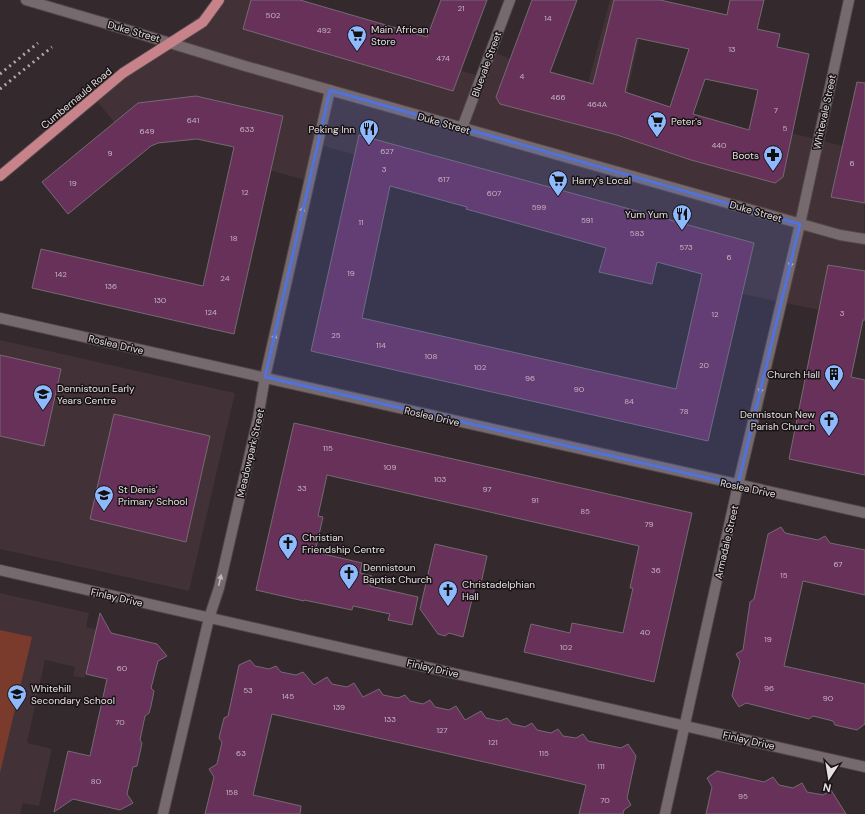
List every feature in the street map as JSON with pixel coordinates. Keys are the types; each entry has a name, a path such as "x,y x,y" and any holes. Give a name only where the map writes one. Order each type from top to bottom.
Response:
{"main road":[{"name":"Cumbernauld Road","path":"0,176 123,74 170,42 203,22 219,0"}],"street":[{"name":"Duke Street","path":"26,0 462,128 800,224 840,235 865,239"},
{"name":"Bluevale Street","path":"462,128 510,0"},
{"name":"Whitevale Street","path":"800,224 849,0"},
{"name":"Meadowpark Street","path":"164,814 209,618 219,588 237,510 258,418 265,377 330,90"},
{"name":"Armadale Street","path":"665,814 738,486 800,224"},
{"name":"Roslea Drive","path":"0,318 265,377 738,486 865,513"},
{"name":"Finlay Drive","path":"0,570 865,767"}],"highlighted area":[{"path":"330,90 800,224 738,485 265,377"}],"shaded area":[{"path":"218,0 273,0 271,13 479,76 488,50 527,65 583,102 610,0 648,0 622,116 769,158 771,128 864,151 865,299 843,315 719,289 726,258 320,145 311,182 252,165 258,131 127,138 96,100"},
{"name":"St Denis' Primary School","path":"0,340 235,393 189,591 0,549"},
{"name":"Whitehill Secondary School","path":"0,593 89,613 86,627 96,629 85,678 73,676 75,667 45,660 27,743 52,749 39,806 23,803 20,814 0,814"},
{"path":"0,630 32,637 0,773"}],"building":[{"path":"251,0 300,0 427,37 441,0 487,0 453,91 243,29"},
{"path":"532,0 577,0 550,72 593,84 614,0 660,0 727,15 730,0 764,0 757,29 780,34 777,47 809,54 783,177 775,183 691,160 617,135 500,104 496,97","holes":["637,38 689,49 670,107 625,92","705,79 758,90 749,130 693,114"]},
{"path":"857,82 865,83 865,203 831,197"},
{"path":"196,96 283,116 234,334 32,288 41,249 203,286 234,147 197,139 158,143 151,146 68,214 42,182 138,103"},
{"path":"359,135 754,243 708,441 311,351","holes":["390,186 467,207 466,209 606,248 599,272 652,284 657,262 702,274 676,389 362,318"]},
{"path":"828,265 865,271 865,320 863,320 851,377 865,380 865,475 789,459"},
{"path":"0,355 61,369 44,446 0,436"},
{"path":"114,414 210,436 186,542 90,519"},
{"path":"294,423 692,513 654,682 524,652 531,624 570,633 572,623 623,633 633,588 630,588 639,546 327,475 318,516 323,517 315,552 362,563 360,573 372,576 370,586 418,597 412,625 388,620 390,614 353,606 352,610 256,590"},
{"path":"781,527 785,533 818,540 825,536 830,543 865,550 865,595 803,581 784,666 865,684 865,724 857,730 835,725 833,721 813,716 809,719 746,703 739,707 732,696 740,661 736,654 743,650 750,602 754,599 768,534"},
{"name":"Christadelphian Hall","path":"435,544 487,556 480,588 475,587 463,637 449,633 445,636 438,634 420,609"},
{"path":"100,613 111,633 157,644 167,656 158,661 151,688 154,691 151,706 149,713 145,716 140,740 142,743 137,766 133,767 127,794 133,803 120,810 73,799 54,812 68,751 90,756 107,679 86,674"},
{"path":"250,660 255,666 269,669 276,666 281,672 296,675 303,672 314,685 327,677 332,684 347,687 354,683 363,697 379,689 383,695 398,698 405,695 410,701 423,704 430,700 435,707 449,710 456,706 465,720 481,711 486,718 500,721 507,718 512,724 525,727 532,723 537,730 551,733 558,729 563,736 576,738 583,734 588,741 621,748 628,744 636,756 627,798 631,805 624,810 623,814 579,814 586,785 272,714 253,795 301,806 300,814 205,814 214,777 209,769 217,764 222,742 219,738 224,718 228,716 239,665"},
{"path":"717,771 764,782 773,777 779,785 793,788 802,783 807,792 823,795 831,790 846,814 706,814 712,787 707,778"}],"railway":[{"path":"0,74 38,43"},
{"path":"0,89 52,47"}],"place":[{"name":"Main African Store","path":"357,52"},
{"name":"Peter's","path":"657,138"},
{"name":"Peking Inn","path":"369,146"},
{"name":"Boots","path":"773,172"},
{"name":"Harry's Local","path":"558,197"},
{"name":"Yum Yum","path":"682,231"},
{"name":"Church Hall","path":"834,391"},
{"name":"Dennistoun Early Years Centre","path":"43,411"},
{"name":"Dennistoun New Parish Church","path":"829,437"},
{"name":"St Denis' Primary School","path":"104,512"},
{"name":"Christian Friendship Centre","path":"288,560"},
{"name":"Dennistoun Baptist Church","path":"349,590"},
{"name":"Christadelphian Hall","path":"448,607"},
{"name":"Whitehill Secondary School","path":"17,711"}]}
